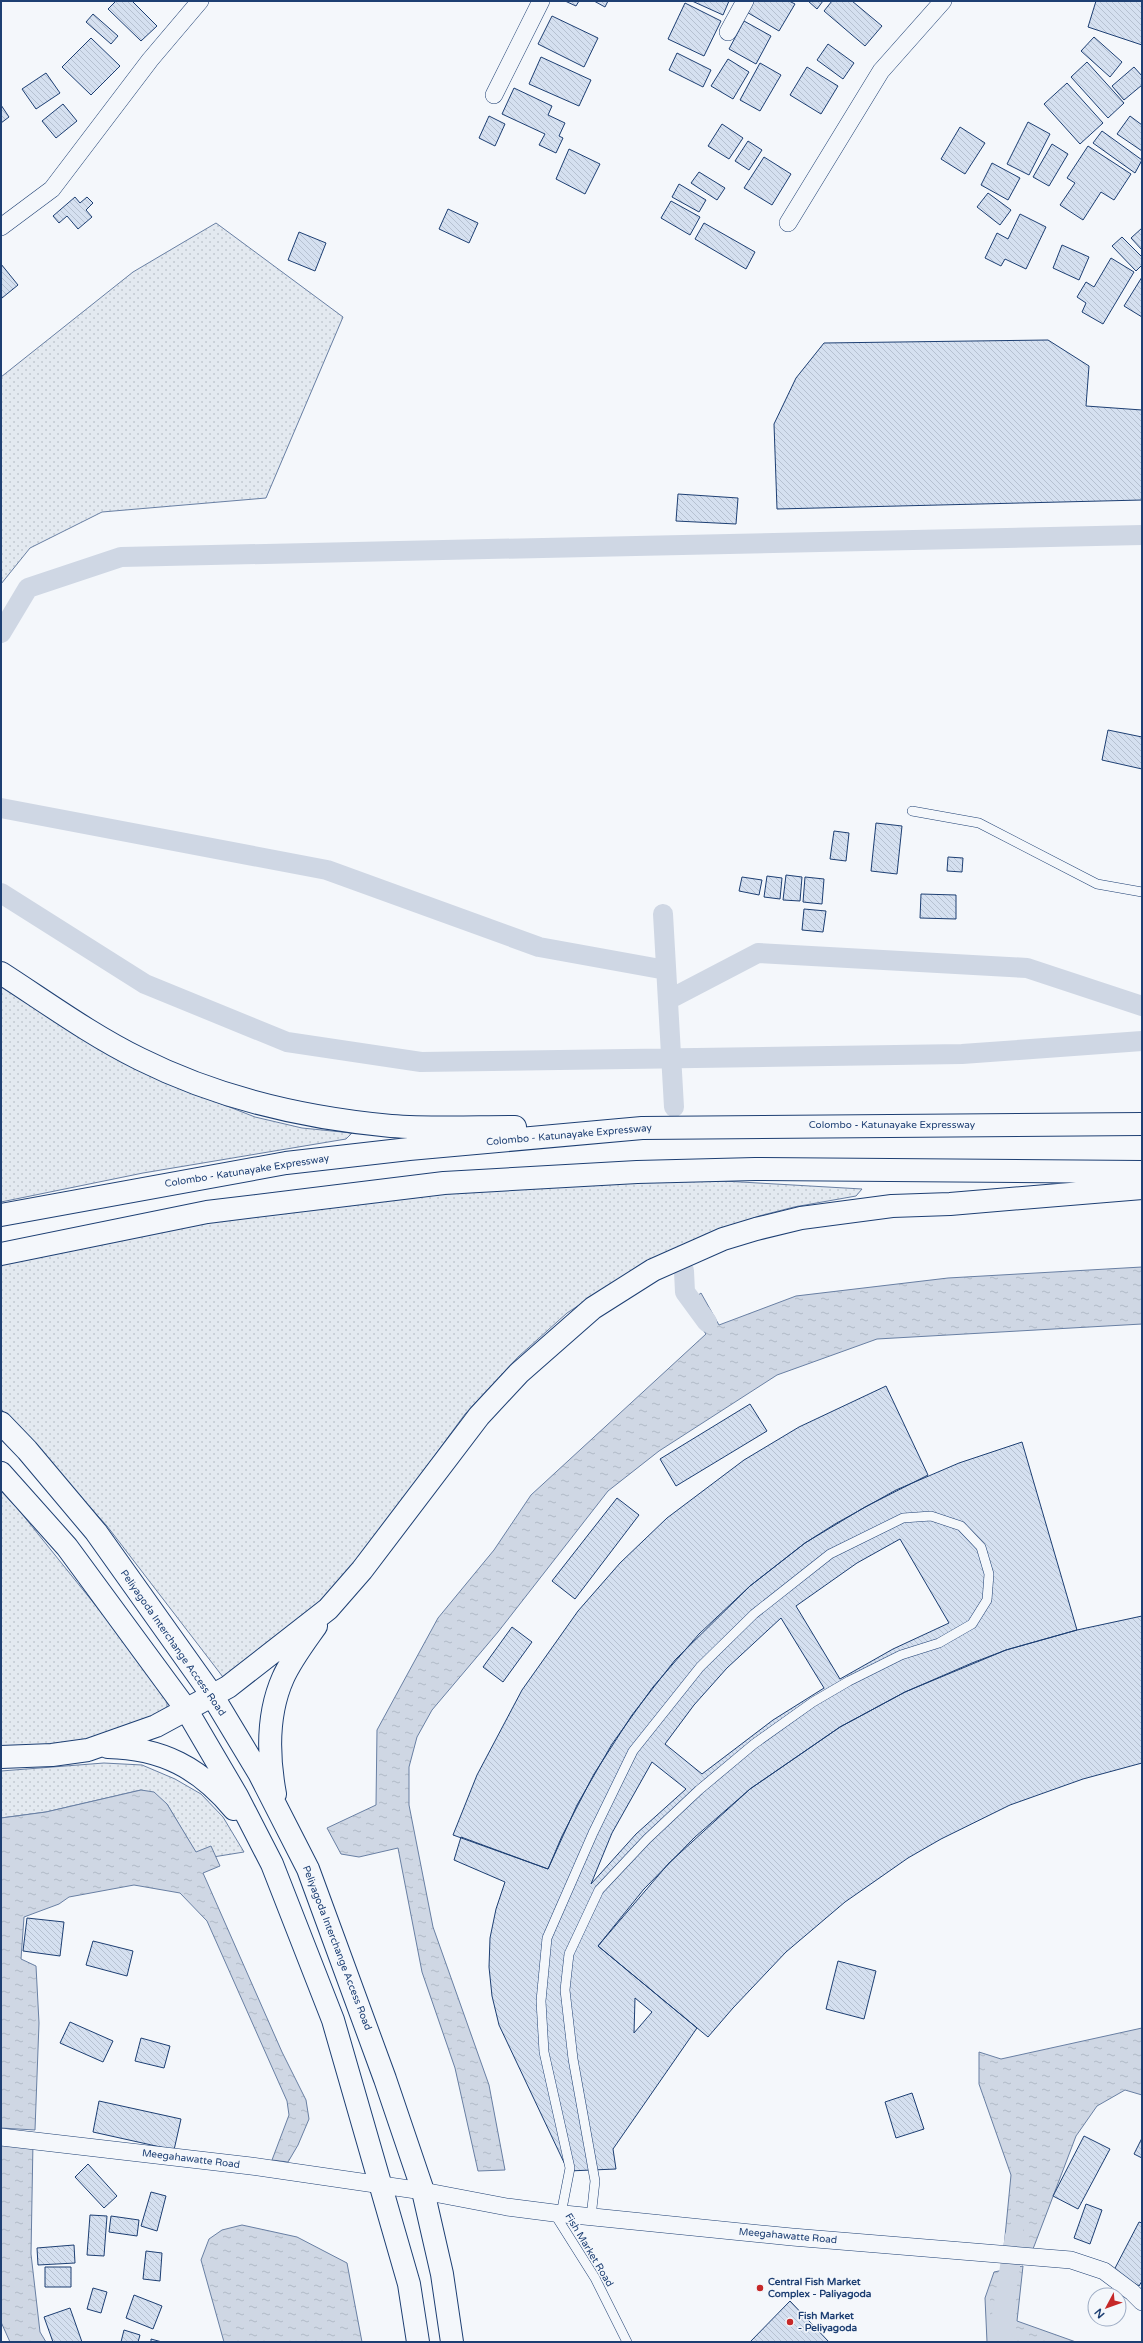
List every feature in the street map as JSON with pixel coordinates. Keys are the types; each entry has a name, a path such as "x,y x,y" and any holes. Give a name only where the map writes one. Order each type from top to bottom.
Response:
{"highway":[{"path":"1,973 83,1026 140,1059 218,1093 313,1116 392,1126 642,1128"},
{"name":"Colombo - Katunayake Expressway","path":"1,1215 286,1163 409,1149 642,1128 1142,1124"},
{"path":"1,1254 208,1212 444,1183 637,1172 755,1169 1142,1172"},
{"path":"279,1812 269,1748 276,1695 291,1663 328,1609 362,1570 479,1416 518,1373 592,1308 653,1270 723,1239 801,1218 892,1206 950,1204 1142,1188"},
{"name":"Peliyagoda Interchange Access Road","path":"1,1423 27,1450 96,1532 212,1695 259,1774 308,1869 385,2079 423,2191 442,2274 452,2342"},
{"path":"1,1473 67,1547 186,1709 237,1796 272,1864 333,2020 409,2284 418,2342"},
{"path":"88,1750 140,1733 228,1688 328,1609"},
{"path":"1,1756 52,1756 109,1747 138,1749 161,1756 198,1773 224,1797 261,1842"}],"street":[{"path":"1,227 52,189 150,60 200,1"},
{"path":"494,95 541,1"},
{"path":"728,32 745,1"},
{"path":"788,223 881,71 943,1"},
{"name":"Meegahawatte Road","path":"1,2137 214,2161 423,2191 507,2207 557,2214 792,2237 993,2252 1071,2260 1104,2270 1132,2292 1142,2302"}],"lane":[{"path":"912,811 979,823 1097,884 1142,892"},
{"path":"557,2214 570,2168 544,2052 541,2001 547,1938 593,1833 633,1751 700,1667 754,1614 830,1554 903,1518 932,1516 961,1526 981,1548 989,1574 987,1600 972,1624 939,1642 901,1655 813,1702 760,1740 699,1790 653,1833 599,1890 569,1954 565,1990 573,2059 595,2181 591,2217"},
{"name":"Fish Market Road","path":"557,2214 595,2278 626,2342"}],"shaded area":[{"path":"216,223 343,317 266,498 102,512 30,548 1,584 1,377 133,272"},
{"path":"1,983 150,1076 255,1117 302,1128 352,1133 346,1139 143,1173 1,1202"},
{"path":"706,1180 862,1189 856,1196 794,1207 759,1216 687,1243 637,1267 567,1313 518,1357 465,1414 331,1597 226,1681 107,1526 1,1409 1,1262 175,1224 462,1189"},
{"path":"1,1491 18,1509 129,1647 167,1700 167,1712 85,1740 31,1746 1,1747"},
{"path":"104,1763 142,1765 175,1779 201,1794 223,1817 244,1852 213,1857 196,1853 167,1804 141,1790 46,1812 1,1818 1,1771"}],"water":[{"path":"1142,1267 1142,1324 877,1339 777,1375 659,1451 608,1491 498,1632 432,1710 417,1737 409,1767 409,1805 433,1927 489,2085 505,2170 478,2171 455,2068 422,1972 398,1848 359,1857 341,1854 327,1828 376,1805 377,1730 438,1618 494,1550 531,1495 706,1334 685,1305 701,1293 719,1325 796,1296 948,1278"},
{"path":"141,1790 154,1792 167,1804 196,1852 211,1846 220,1866 203,1873 282,2052 306,2100 309,2119 298,2145 288,2162 272,2160 289,2115 287,2101 207,1921 180,1893 134,1885 69,1897 59,1904 24,1917 21,1959 36,1966 39,2023 35,2130 1,2128 1,1818 46,1812"},
{"path":"1142,2028 1142,2095 1125,2090 1097,2106 1076,2136 1033,2249 1004,2247 1011,2175 979,2084 979,2052 1001,2059"},
{"path":"1,2137 33,2141 31,2254 40,2332 46,2342 10,2342 1,2322"},
{"path":"242,2225 297,2237 347,2263 362,2342 224,2342 201,2260 209,2239 222,2230"},
{"path":"1023,2266 1017,2321 1076,2342 987,2342 985,2298 994,2272"}],"building":[{"path":"116,1 132,1 157,26 141,41 108,9"},
{"path":"565,1 579,1 576,6"},
{"path":"594,1 608,1 605,7"},
{"path":"692,1 729,1 723,15"},
{"path":"751,1 789,1 795,4 779,31 745,11"},
{"path":"808,1 823,1 817,9"},
{"path":"832,1 852,1 882,26 865,46 824,11"},
{"path":"1096,1 1142,1 1142,45 1088,27"},
{"path":"685,3 721,21 704,56 668,39"},
{"path":"93,14 118,36 111,44 86,22"},
{"path":"552,16 598,38 584,67 538,44"},
{"path":"744,21 771,36 756,64 729,49"},
{"path":"1094,37 1122,62 1110,77 1081,51"},
{"path":"91,38 120,66 91,95 62,67"},
{"path":"828,44 854,63 843,79 817,60"},
{"path":"677,53 711,70 703,87 669,70"},
{"path":"541,57 591,80 579,106 529,84"},
{"path":"728,59 749,72 733,99 711,86"},
{"path":"1087,62 1124,103 1108,118 1071,77"},
{"path":"760,63 781,75 760,111 740,100"},
{"path":"807,67 838,86 821,114 790,95"},
{"path":"1134,67 1142,76 1142,85 1124,100 1112,86"},
{"path":"46,73 60,93 36,109 22,89"},
{"path":"1067,83 1103,123 1080,144 1044,104"},
{"path":"514,88 552,106 548,115 565,123 559,136 563,138 556,153 539,145 545,134 502,114"},
{"path":"63,104 77,121 56,138 42,121"},
{"path":"1,105 9,117 1,123"},
{"path":"489,116 505,124 495,146 479,138"},
{"path":"1130,116 1142,125 1142,151 1117,134"},
{"path":"1028,122 1050,134 1029,175 1007,164"},
{"path":"722,124 743,138 729,159 708,146"},
{"path":"960,127 985,143 965,174 941,159"},
{"path":"1102,131 1142,160 1135,173 1093,143"},
{"path":"748,141 762,150 749,170 735,161"},
{"path":"1052,144 1068,154 1049,186 1033,177"},
{"path":"1088,146 1131,174 1114,200 1101,192 1083,220 1060,205 1075,183 1067,178"},
{"path":"569,149 600,164 585,194 556,179"},
{"path":"764,157 791,174 772,205 744,188"},
{"path":"992,163 1020,178 1008,200 981,185"},
{"path":"699,172 725,188 717,200 691,183"},
{"path":"679,184 706,200 699,212 672,197"},
{"path":"988,193 1011,210 1000,225 977,207"},
{"path":"75,197 80,203 87,197 93,203 86,210 92,217 78,229 67,216 59,223 53,216"},
{"path":"671,201 700,217 690,235 661,218"},
{"path":"448,209 478,223 469,243 439,229"},
{"path":"1020,214 1046,227 1026,269 1005,259 1001,266 985,258 997,233 1008,239"},
{"path":"704,223 755,252 746,269 695,239"},
{"path":"1142,228 1142,250 1131,238"},
{"path":"299,232 326,243 315,271 288,260"},
{"path":"1122,237 1142,257 1142,265 1136,271 1112,246"},
{"path":"1062,245 1089,257 1079,280 1053,268"},
{"path":"1111,258 1134,272 1103,324 1082,312 1086,303 1077,297 1086,282 1094,287"},
{"path":"1,264 18,285 2,298 1,297"},
{"path":"1142,277 1142,317 1124,306"},
{"path":"1048,340 1089,366 1086,406 1142,410 1142,500 777,509 774,424 796,378 824,343"},
{"path":"678,494 738,498 736,524 676,521"},
{"path":"1108,730 1142,737 1142,769 1102,760"},
{"path":"876,823 902,826 897,874 871,871"},
{"path":"834,831 849,833 846,861 830,859"},
{"path":"948,857 963,858 962,872 947,871"},
{"path":"786,875 802,877 800,901 783,900"},
{"path":"767,876 782,878 780,899 764,897"},
{"path":"742,877 762,880 759,895 739,891"},
{"path":"805,877 824,879 822,904 803,902"},
{"path":"921,894 956,895 956,919 920,918"},
{"path":"804,909 826,911 823,932 802,930"},
{"path":"886,1386 928,1475 865,1507 805,1543 750,1586 699,1634 653,1687 612,1744 577,1805 548,1869 453,1835 477,1775 522,1690 578,1611 620,1563 667,1518 744,1460 799,1427"},
{"path":"750,1404 767,1431 676,1486 660,1459"},
{"path":"1022,1442 1077,1630 1006,1650 972,1663 905,1692 840,1727 750,1789 669,1863 598,1946 697,2028 613,2149 616,2169 568,2171 499,2025 492,1996 489,1967 490,1938 496,1909 505,1882 454,1860 461,1837 548,1869 562,1836 594,1774 632,1715 675,1660 750,1586 805,1543 835,1524 896,1490 959,1463","holes":["900,1539 949,1623 893,1649 840,1679 796,1606 857,1563","781,1618 824,1688 773,1720 702,1774 665,1744 694,1705 727,1668","652,1762 686,1789 636,1834 591,1884 612,1833","635,1998 652,2012 634,2033"]},
{"path":"617,1498 639,1515 575,1599 552,1581"},
{"path":"1142,1616 1142,1763 1083,1779 1010,1805 941,1839 908,1858 845,1902 786,1952 708,2037 598,1946 644,1889 695,1837 750,1789 840,1727 905,1692 1006,1650 1077,1630"},
{"path":"512,1627 532,1642 503,1682 483,1667"},
{"path":"27,1918 64,1922 60,1956 23,1951"},
{"path":"93,1941 133,1951 127,1976 86,1965"},
{"path":"838,1961 876,1971 864,2019 826,2009"},
{"path":"70,2022 113,2041 103,2062 60,2043"},
{"path":"141,2038 170,2046 164,2068 135,2061"},
{"path":"912,2093 924,2129 896,2138 885,2102"},
{"path":"99,2101 181,2119 174,2150 93,2132"},
{"path":"1084,2136 1110,2149 1078,2209 1053,2196"},
{"path":"1142,2138 1142,2158 1134,2154"},
{"path":"88,2164 117,2196 104,2208 75,2177"},
{"path":"151,2192 166,2196 157,2231 141,2226"},
{"path":"1086,2204 1102,2210 1090,2244 1074,2238"},
{"path":"90,2215 107,2216 104,2256 87,2255"},
{"path":"111,2216 139,2220 137,2236 109,2232"},
{"path":"1139,2222 1142,2223 1142,2281 1139,2286 1113,2272"},
{"path":"74,2245 75,2263 38,2265 37,2248"},
{"path":"146,2251 162,2253 160,2281 143,2279"},
{"path":"45,2267 71,2267 71,2287 45,2287"},
{"path":"93,2288 107,2292 101,2313 87,2309"},
{"path":"134,2295 162,2306 153,2329 126,2318"},
{"name":"Fish Market - Peliyagoda","path":"790,2301 829,2342 750,2342"},
{"path":"70,2308 82,2342 53,2342 44,2317"},
{"path":"124,2330 140,2335 138,2342 121,2342"},
{"path":"151,2339 162,2342 151,2342"}],"waterway":[{"path":"1,633 28,588 121,557 1142,535"},
{"path":"1,808 327,870 539,947 666,970"},
{"path":"1,893 145,984 287,1042 421,1062 962,1054 1142,1041"},
{"path":"663,914 674,1107"},
{"path":"668,1000 758,953 1027,968 1142,1006"},
{"path":"684,1271 685,1292 707,1322"},
{"path":"1005,2342 998,2340 1015,2236"}],"place":[{"name":"Central Fish Market Complex - Paliyagoda","path":"760,2288"},
{"name":"Fish Market - Peliyagoda","path":"790,2322"}]}
